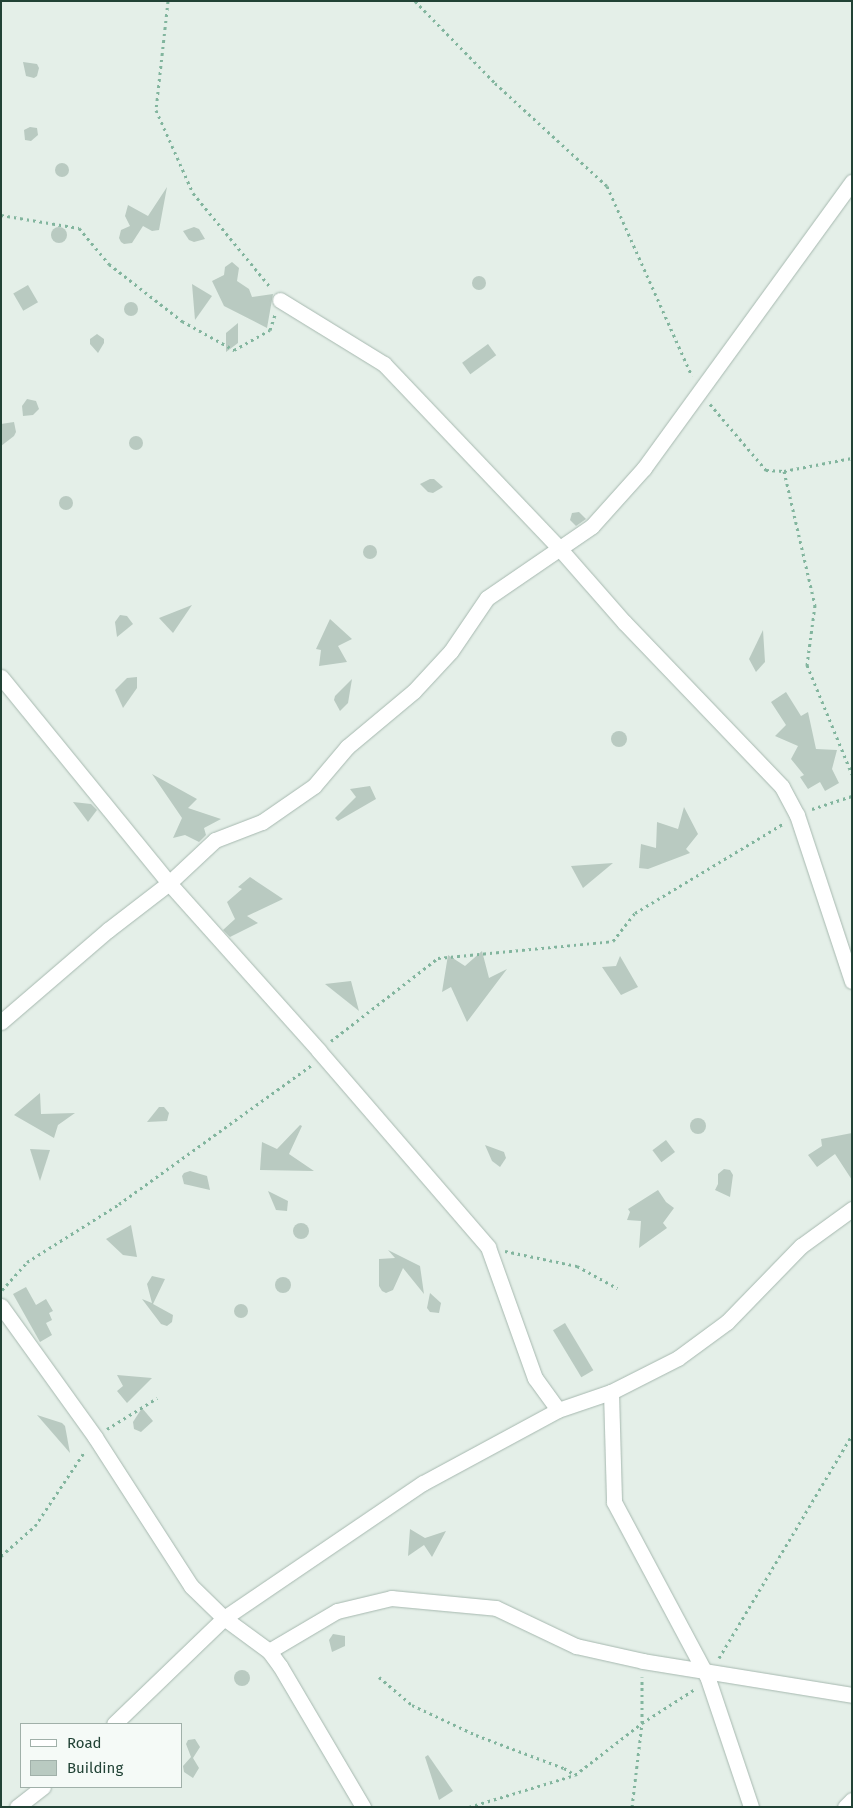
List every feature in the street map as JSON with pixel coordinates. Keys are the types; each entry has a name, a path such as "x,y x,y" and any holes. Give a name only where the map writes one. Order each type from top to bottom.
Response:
{"street":[{"path":"1,1022 108,930 169,883 215,840 262,822 314,786 347,747 414,691 450,651 486,598 592,526 644,468 852,182"},
{"path":"280,300 384,364 782,787 797,814 852,981"},
{"path":"1,677 169,883 319,1051 488,1247 534,1378 558,1410"},
{"path":"115,1723 224,1618 423,1484 558,1410 611,1392 678,1358 727,1322 801,1246 852,1209"},
{"path":"1,1306 95,1437 191,1586 224,1618 269,1650 363,1807"},
{"path":"611,1392 614,1502 707,1673 751,1807"},
{"path":"269,1650 337,1610 390,1598 496,1608 576,1646 707,1673 852,1694"},
{"path":"17,1807 42,1788"},
{"path":"845,1807 852,1800"}],"path":[{"path":"1,215 79,228 108,263 182,321 234,350 270,330 280,300 193,193 156,110 168,1"},
{"path":"416,1 495,83 608,186 699,390 766,470 784,471 852,458"},
{"path":"784,471 815,605 807,665 852,774"},
{"path":"1,1290 28,1262 119,1204 312,1066 319,1051 438,958 613,941 635,913 797,814 852,796"},
{"path":"488,1247 578,1266 617,1288"},
{"path":"1,1556 35,1526 95,1437 157,1398"},
{"path":"469,1807 575,1775 642,1723 696,1688 852,1435"},
{"path":"632,1807 642,1723 643,1661"},
{"path":"380,1677 412,1705 476,1735 564,1768 575,1775"}],"building":[{"path":"23,62 37,64 39,68 37,76 34,78 26,76"},
{"path":"30,127 37,128 38,135 31,141 25,140 24,130"},
{"path":"59,163 65,163 69,170 65,177 59,177 55,173 55,167"},
{"path":"167,187 159,230 152,231 143,226 132,243 124,244 121,242 119,238 121,230 130,226 125,216 128,205 148,216"},
{"path":"59,227 67,235 59,243 51,235"},
{"path":"194,227 199,229 205,239 194,242 189,240 183,231"},
{"path":"232,262 239,268 237,281 249,289 252,297 273,294 267,328 224,306 212,281 224,275 225,267"},
{"path":"476,276 482,276 486,283 482,290 476,290 472,286 472,280"},
{"path":"192,284 212,296 195,320"},
{"path":"28,285 38,302 23,311 13,294"},
{"path":"128,302 134,302 138,309 134,316 128,316 124,312 124,306"},
{"path":"238,323 238,343 226,352 226,333"},
{"path":"97,334 104,339 104,343 98,353 90,344 90,339"},
{"path":"488,344 496,355 470,374 462,363"},
{"path":"27,399 36,401 39,409 33,415 23,416 22,406"},
{"path":"14,422 16,432 14,436 1,446 1,424"},
{"path":"133,436 139,436 143,443 139,450 133,450 129,446 129,440"},
{"path":"434,479 443,487 433,493 428,492 420,484"},
{"path":"63,496 69,496 73,503 69,510 63,510 59,506 59,500"},
{"path":"579,512 586,519 576,526 570,520 572,513"},
{"path":"367,545 373,545 377,552 373,559 367,559 363,555 363,549"},
{"path":"192,605 173,633 159,618"},
{"path":"120,615 127,616 133,624 117,637 115,622"},
{"path":"330,619 352,639 338,646 347,662 319,666 321,650 316,649"},
{"path":"763,630 765,662 756,672 749,659"},
{"path":"137,677 137,688 123,708 115,690 127,678"},
{"path":"352,679 348,703 340,711 334,700 335,696"},
{"path":"786,692 801,716 808,712 816,749 837,750 832,769 839,783 825,791 820,782 808,789 800,777 804,775 791,759 798,746 775,736 786,725 771,702"},
{"path":"619,731 627,739 619,747 611,739"},
{"path":"152,774 197,799 188,808 221,819 204,828 206,835 199,842 185,835 173,838 182,818"},
{"path":"370,786 376,799 338,821 335,818 356,797 350,789"},
{"path":"73,802 91,804 97,810 88,822"},
{"path":"684,807 698,834 686,849 690,853 648,869 639,868 641,844 656,848 657,822 678,829"},
{"path":"613,863 583,888 571,866"},
{"path":"250,877 283,899 247,916 258,923 230,937 223,930 235,919 227,902 242,889 238,887"},
{"path":"482,951 489,978 507,969 467,1022 451,987 442,992 448,955 465,966"},
{"path":"620,956 638,987 621,995 602,967 616,966"},
{"path":"351,981 359,1011 325,984"},
{"path":"40,1093 41,1114 75,1113 58,1125 54,1138 14,1115"},
{"path":"159,1107 164,1107 169,1113 167,1121 147,1122"},
{"path":"698,1118 706,1126 698,1134 690,1126"},
{"path":"300,1125 302,1126 289,1154 314,1171 260,1170 262,1142 277,1149"},
{"path":"852,1133 852,1180 835,1154 817,1167 808,1155 822,1146 821,1139"},
{"path":"666,1140 675,1152 661,1162 652,1150"},
{"path":"485,1145 504,1152 506,1158 500,1167 492,1161"},
{"path":"30,1149 50,1150 40,1181"},
{"path":"724,1169 730,1170 733,1175 730,1197 715,1190 718,1184 718,1174"},
{"path":"190,1171 207,1176 210,1190 184,1184 182,1176"},
{"path":"658,1190 666,1202 674,1208 663,1223 667,1228 639,1248 641,1221 627,1220 630,1212 628,1209"},
{"path":"268,1191 288,1201 287,1211 276,1210"},
{"path":"301,1223 309,1231 301,1239 293,1231"},
{"path":"131,1225 137,1257 123,1255 106,1239"},
{"path":"388,1250 420,1266 424,1294 403,1268 393,1290 386,1293 382,1291 379,1286 379,1259 395,1258"},
{"path":"152,1276 165,1279 153,1304 173,1315 172,1322 167,1326 161,1324 142,1299 152,1303 147,1284"},
{"path":"283,1277 291,1285 283,1293 275,1285"},
{"path":"26,1287 36,1305 46,1299 53,1311 49,1313 52,1320 46,1323 52,1335 40,1342 13,1294"},
{"path":"430,1293 441,1303 439,1313 430,1312 427,1308"},
{"path":"238,1304 244,1304 248,1311 244,1318 238,1318 234,1314 234,1308"},
{"path":"565,1323 593,1370 581,1377 553,1330"},
{"path":"117,1375 152,1378 127,1403 117,1391 123,1386"},
{"path":"142,1408 153,1421 141,1432 134,1429 133,1422"},
{"path":"37,1415 62,1423 65,1426 70,1453"},
{"path":"410,1529 425,1538 446,1531 432,1557 424,1545 408,1556"},
{"path":"333,1634 345,1636 345,1646 332,1652 329,1640"},
{"path":"239,1670 245,1670 250,1675 248,1684 239,1686 234,1681 234,1675"},
{"path":"195,1739 200,1747 193,1758 199,1768 193,1778 184,1772 183,1766 191,1757 186,1744 188,1740"},
{"path":"428,1755 453,1791 439,1800 425,1757"}]}
